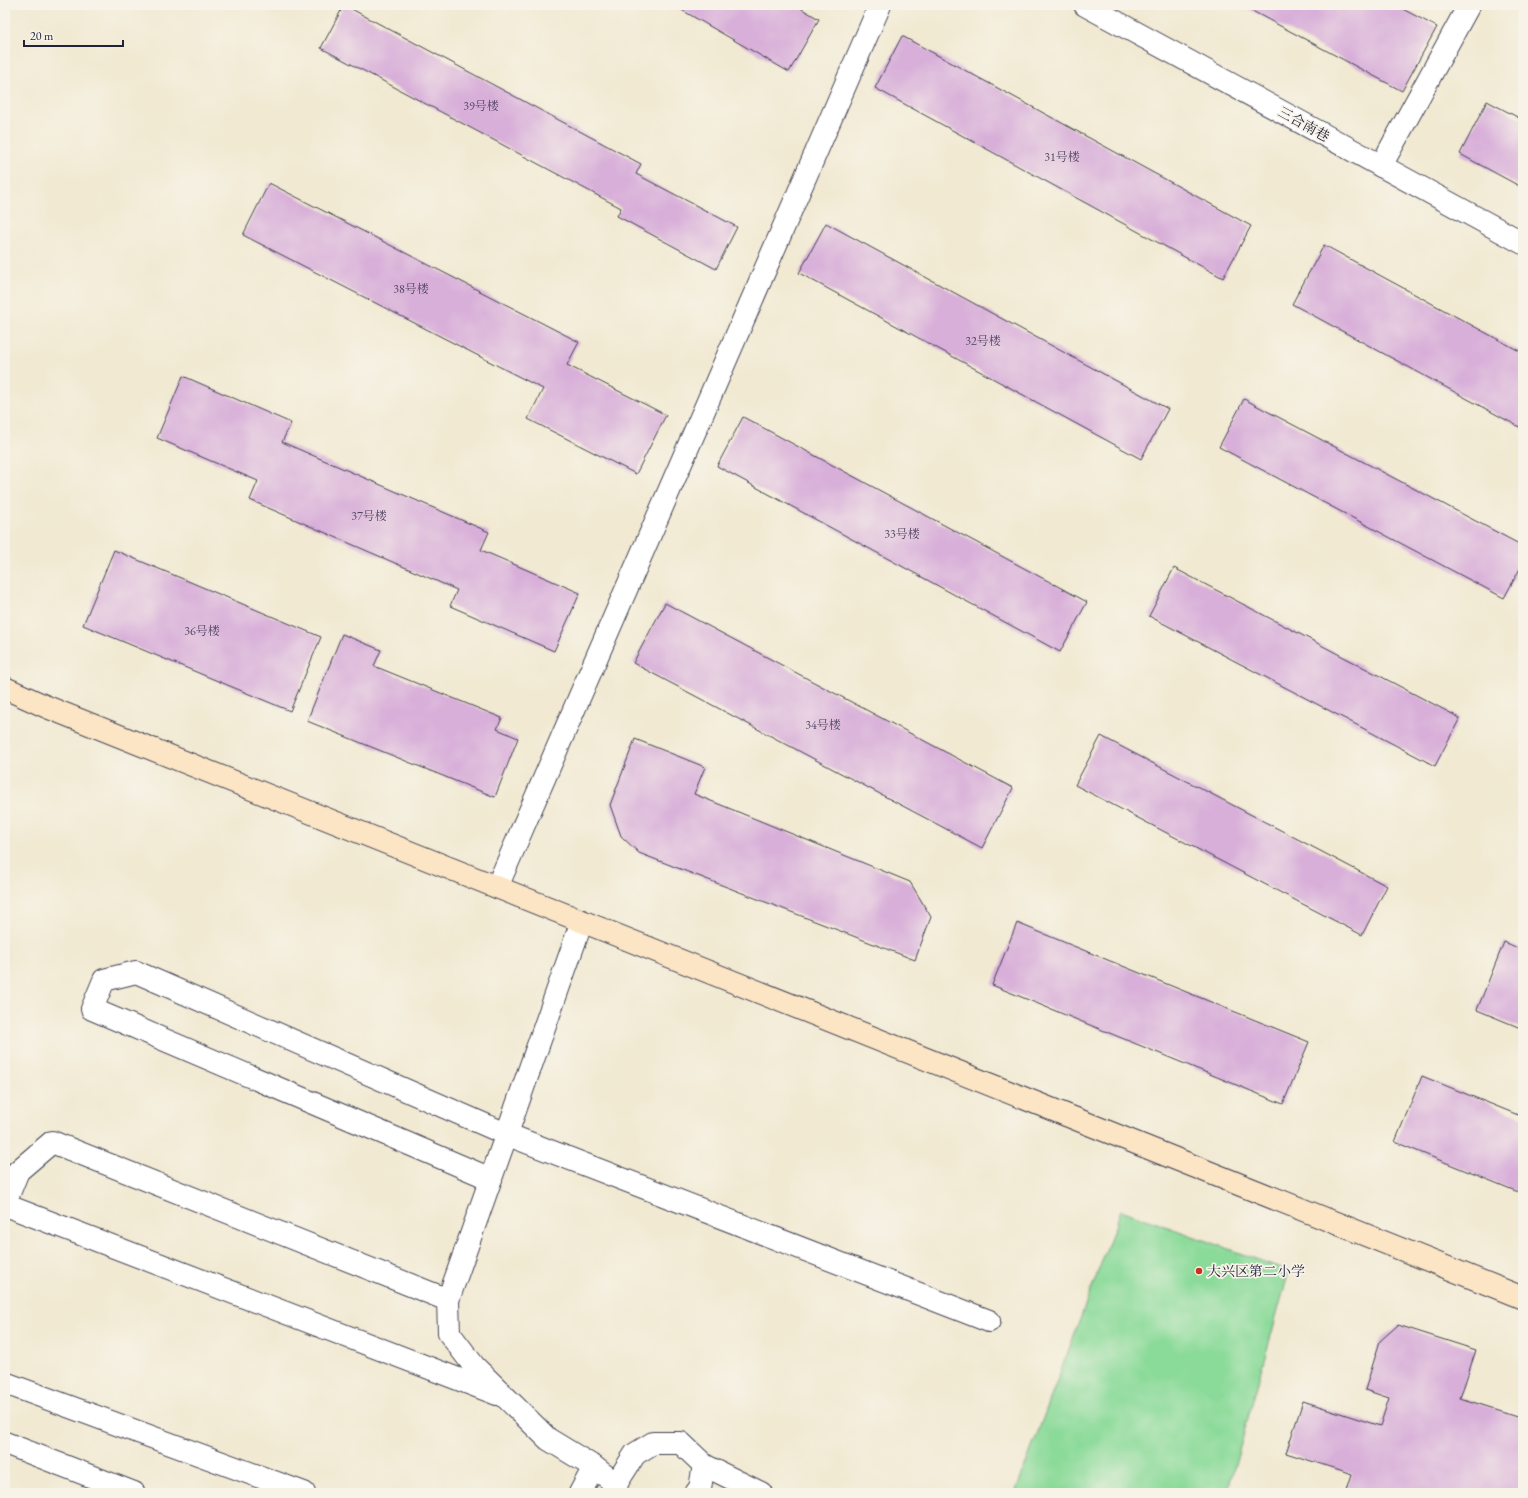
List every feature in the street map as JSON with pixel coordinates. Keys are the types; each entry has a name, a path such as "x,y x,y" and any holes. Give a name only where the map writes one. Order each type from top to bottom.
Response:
{"street":[{"path":"497,887 880,5"},
{"name":"三合南巷","path":"1085,5 1523,243"},
{"path":"1381,166 1469,5"},
{"path":"5,688 47,707 1523,1298"},
{"path":"582,921 448,1300 449,1333 474,1366 548,1439 594,1467 616,1489 635,1454 653,1443 681,1443 704,1465 761,1493"},
{"path":"491,1179 92,1009 104,980 136,972 506,1134 989,1321"},
{"path":"448,1300 52,1142 18,1171 5,1204 506,1398"},
{"path":"5,1383 304,1493"},
{"path":"5,1443 134,1493"},
{"path":"696,1493 700,1488 704,1465"},
{"path":"580,1493 594,1467"}],"green space":[{"path":"1121,1210 1289,1271 1227,1493 1015,1493"}],"building":[{"path":"344,5 641,164 636,174 737,227 716,269 617,216 621,208 321,48"},
{"path":"673,5 795,5 819,19 789,72"},
{"path":"1241,5 1395,5 1437,27 1402,91"},
{"path":"902,36 1251,226 1223,278 875,88"},
{"path":"1487,101 1523,120 1523,188 1460,154"},
{"path":"269,183 579,342 567,365 666,415 636,474 528,419 543,389 243,235"},
{"path":"826,223 1168,409 1141,459 799,273"},
{"path":"1324,245 1523,353 1523,429 1292,304"},
{"path":"183,376 291,423 282,442 489,532 481,550 580,593 554,651 450,606 457,590 250,500 258,481 157,438"},
{"path":"1244,399 1523,546 1523,563 1504,598 1219,447"},
{"path":"743,417 1087,602 1060,652 717,466"},
{"path":"114,550 321,637 290,711 83,625"},
{"path":"1174,568 1460,718 1435,766 1149,616"},
{"path":"665,603 1013,788 982,848 633,663"},
{"path":"342,634 381,650 374,666 502,718 497,729 518,738 495,797 307,721"},
{"path":"1101,736 1387,886 1362,935 1075,785"},
{"path":"635,739 705,767 694,794 910,882 931,917 915,960 639,853 621,836 610,805"},
{"path":"1017,923 1309,1042 1283,1104 992,985"},
{"path":"1504,942 1523,950 1523,1029 1477,1010"},
{"path":"1422,1076 1523,1117 1523,1194 1395,1142"},
{"path":"1398,1325 1476,1350 1460,1398 1523,1418 1523,1486 1521,1493 1346,1493 1352,1474 1286,1453 1303,1401 1380,1426 1389,1398 1365,1390 1380,1341"}],"place":[{"name":"大兴区第二小学","path":"1199,1271"}]}
